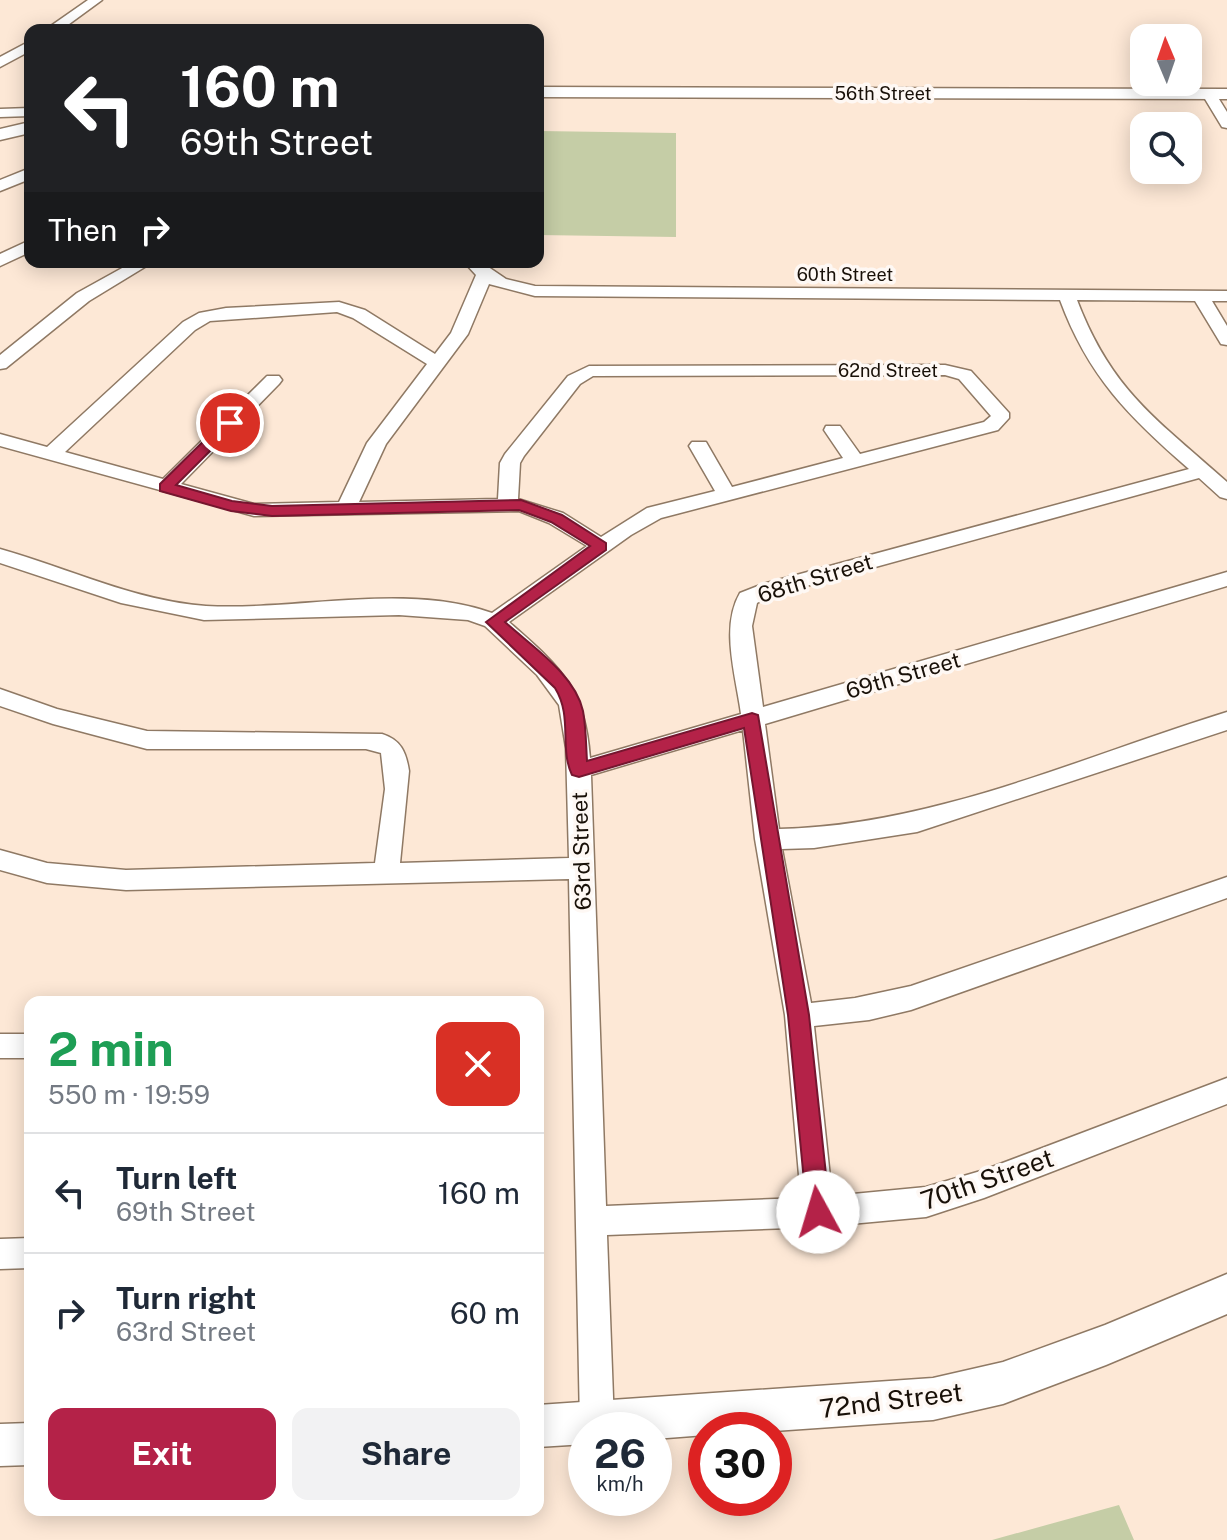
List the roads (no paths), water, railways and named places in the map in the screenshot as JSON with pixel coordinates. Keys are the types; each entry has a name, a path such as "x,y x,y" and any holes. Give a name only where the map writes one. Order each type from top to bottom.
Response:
{"street":[{"path":"61,24 96,0"},
{"path":"0,63 24,49"},
{"name":"56th Street","path":"544,92 1218,94"},
{"path":"1218,94 1227,124"},
{"path":"1,113 24,112"},
{"path":"1,113 14,131"},
{"path":"0,186 24,176"},
{"path":"0,261 24,248"},
{"path":"0,364 83,297 134,268"},
{"path":"346,509 377,443 468,319 478,269"},
{"name":"60th Street","path":"478,269 506,286 535,291 1227,296"},
{"path":"1067,295 1090,350 1104,374 1124,397 1227,493"},
{"path":"1201,297 1227,340"},
{"path":"51,454 189,326 216,314 339,307 359,314 438,363"},
{"name":"62nd Street","path":"494,622 601,546 654,513 991,426 1000,418 1000,413 965,375 945,370 597,370 581,374 574,380 515,454 510,463 508,503"},
{"path":"166,487 273,380"},
{"path":"833,430 855,461"},
{"path":"0,440 254,510 508,503 540,510 601,546"},
{"path":"699,446 726,493"},
{"name":"68th Street","path":"818,1212 799,1015 768,839 741,626 742,611 748,598 763,591 1204,471"},
{"name":"63rd Street","path":"0,556 187,611 236,613 425,609 463,612 494,622 561,684 574,709 579,770 597,1412"},
{"name":"69th Street","path":"579,770 1227,579"},
{"path":"0,697 53,716 147,740 366,740 391,747 398,776 386,874"},
{"path":"768,839 814,838 917,822 1227,721"},
{"path":"0,860 34,871 71,877 126,880 582,868"},
{"path":"799,1015 836,1014 911,998 1227,887"},
{"path":"0,1046 24,1046"},
{"name":"70th Street","path":"592,1221 818,1212 908,1205 952,1195 1227,1091"},
{"path":"0,1254 24,1253"},
{"name":"72nd Street","path":"672,1418 933,1399 1003,1383 1106,1345 1227,1294"},
{"name":"72nd Street","path":"544,1426 568,1425"},
{"path":"0,1445 24,1444"}]}
